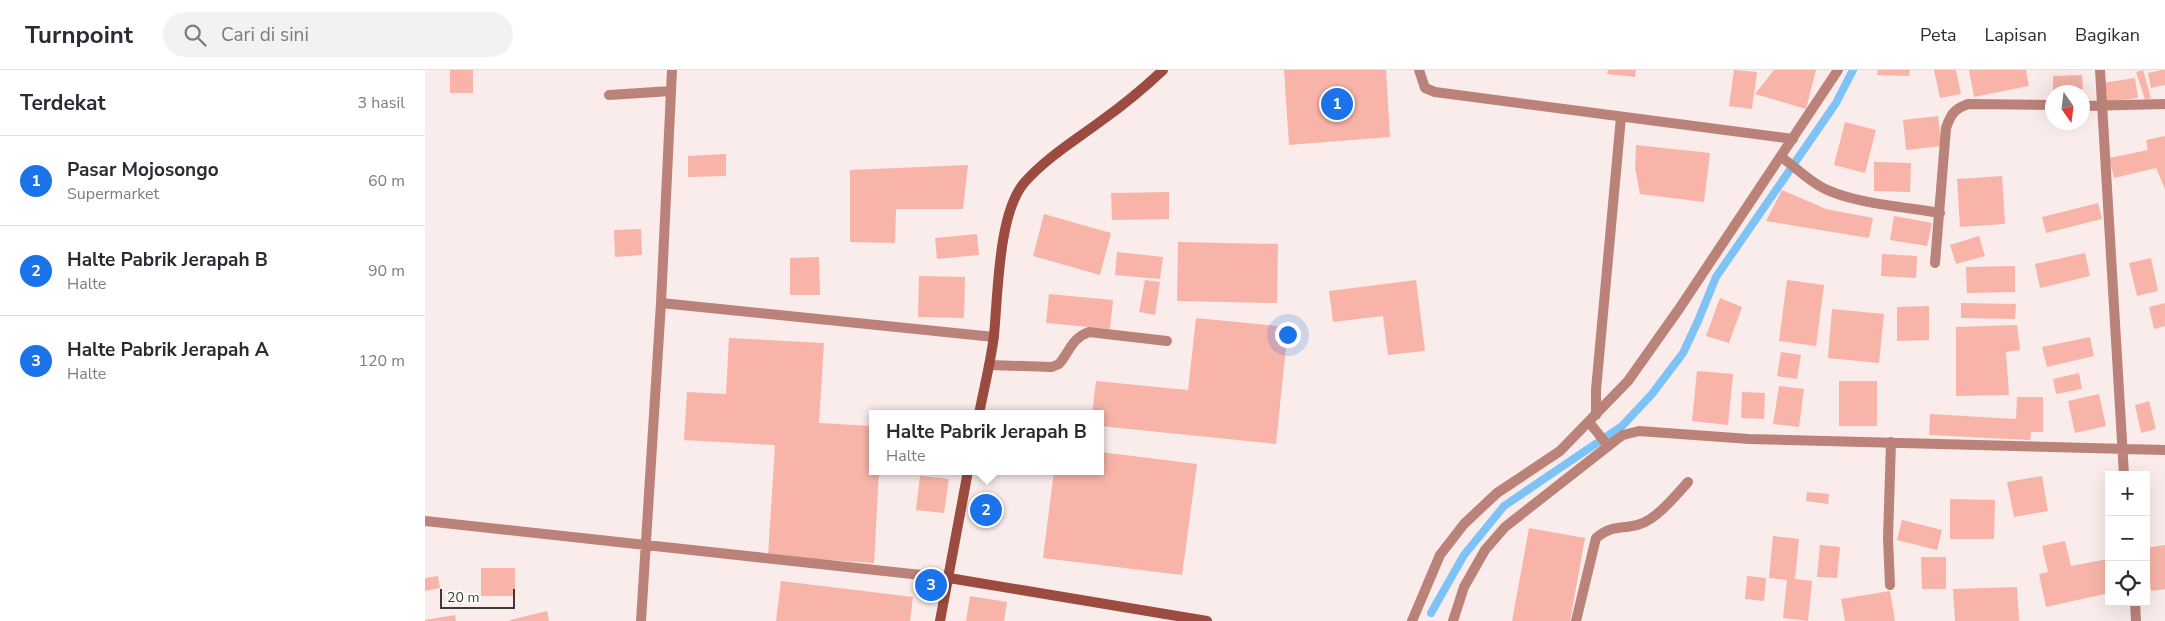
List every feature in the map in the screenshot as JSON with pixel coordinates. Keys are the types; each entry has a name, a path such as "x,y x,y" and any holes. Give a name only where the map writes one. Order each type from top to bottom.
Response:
{"main road":[{"path":"980,410 994,337 1003,248 1010,211 1015,198 1023,184 1044,163 1101,121 1163,70"},
{"path":"940,621 967,475"},
{"path":"949,578 1207,621"}],"street":[{"path":"641,621 661,303 672,70"},
{"path":"1419,70 1425,88 1435,92 1793,139"},
{"path":"1412,621 1440,555 1463,524 1497,493 1560,451 1592,421 1634,373 1784,159 1793,139 1838,70"},
{"path":"2100,70 2124,471"},
{"path":"609,95 671,91"},
{"path":"1935,263 1946,128 1951,115 1957,108 1968,104 2045,106"},
{"path":"2090,106 2165,104"},
{"path":"1607,444 1592,421 1621,117"},
{"path":"1784,159 1819,186 1855,198 1940,213"},
{"path":"661,303 994,337"},
{"path":"989,365 1052,367 1059,364 1073,342 1081,335 1089,332 1167,341"},
{"path":"1453,621 1464,586 1485,550 1505,527 1607,444 1623,435 1639,431 1749,439 2165,450"},
{"path":"1890,585 1891,442"},
{"path":"1576,621 1596,538 1612,528 1641,524 1662,509 1688,482"},
{"path":"425,521 949,578"},
{"path":"2135,606 2136,621"}],"building":[{"path":"450,70 473,70 473,93 450,93"},
{"path":"1284,70 1386,70 1390,137 1289,145"},
{"path":"1608,70 1636,70 1635,77 1607,74"},
{"path":"1734,70 1757,72 1752,109 1729,106"},
{"path":"1774,70 1816,70 1806,109 1755,94"},
{"path":"1878,70 1910,70 1909,76 1877,75"},
{"path":"1934,70 1956,70 1961,94 1940,98"},
{"path":"1969,70 2026,70 2029,86 1974,97"},
{"path":"2143,70 2151,98 2145,100 2136,72"},
{"path":"2165,70 2165,85 2151,88 2148,73"},
{"path":"2082,75 2083,85 2053,85 2053,76"},
{"path":"2135,78 2138,98 2105,102 2102,83"},
{"path":"1938,116 1942,146 1906,150 1903,120"},
{"path":"1845,122 1876,130 1865,173 1834,165"},
{"path":"2165,136 2165,189 2156,168 2114,178 2109,158 2148,150 2146,140"},
{"path":"1636,145 1710,153 1704,202 1640,194 1635,168"},
{"path":"726,154 726,176 688,177 688,156"},
{"path":"1874,162 1911,163 1910,192 1874,191"},
{"path":"968,165 963,209 896,209 895,243 850,242 850,170"},
{"path":"2002,176 2005,224 1960,227 1957,179"},
{"path":"1782,190 1826,209 1873,218 1869,238 1766,221"},
{"path":"1169,192 1169,219 1112,220 1111,193"},
{"path":"2098,203 2102,219 2046,233 2042,217"},
{"path":"1044,214 1111,233 1100,275 1033,256"},
{"path":"1894,216 1932,223 1927,246 1890,240"},
{"path":"641,229 642,255 615,257 614,230"},
{"path":"977,234 979,255 937,259 935,238"},
{"path":"1979,236 1985,256 1956,264 1950,245"},
{"path":"1178,242 1278,244 1277,303 1177,301"},
{"path":"1117,252 1163,257 1160,279 1115,275"},
{"path":"2085,253 2090,276 2040,288 2035,264"},
{"path":"1882,254 1917,256 1916,278 1881,276"},
{"path":"819,257 820,295 790,295 790,258"},
{"path":"2151,258 2158,291 2137,296 2129,263"},
{"path":"2015,266 2015,292 1967,293 1966,267"},
{"path":"919,276 965,277 964,318 918,317"},
{"path":"1145,280 1160,282 1155,315 1139,312"},
{"path":"1416,280 1425,351 1388,355 1383,316 1333,322 1329,291"},
{"path":"1787,280 1824,285 1816,346 1779,341"},
{"path":"1049,294 1113,300 1110,329 1046,323"},
{"path":"1720,298 1742,307 1729,343 1706,336"},
{"path":"1961,303 2016,304 2015,319 1961,318"},
{"path":"2165,303 2165,326 2154,329 2149,307"},
{"path":"1929,306 1929,340 1897,341 1897,307"},
{"path":"1832,309 1884,314 1879,363 1828,358"},
{"path":"1196,318 1288,327 1276,444 1104,426 1104,410 1092,410 1096,381 1188,390"},
{"path":"2017,325 2020,350 2006,352 2009,395 1956,396 1956,327"},
{"path":"2090,337 2094,356 2047,367 2042,347"},
{"path":"729,338 824,343 819,423 869,426 869,475 879,475 874,563 768,556 775,445 684,440 687,392 726,394"},
{"path":"1781,352 1801,355 1797,379 1777,376"},
{"path":"1697,371 1733,374 1728,425 1692,421"},
{"path":"2079,373 2082,389 2056,394 2053,379"},
{"path":"1839,381 1877,381 1877,426 1839,426"},
{"path":"1779,386 1804,389 1799,427 1773,424"},
{"path":"1742,392 1765,393 1764,419 1741,418"},
{"path":"2099,394 2106,426 2075,433 2068,401"},
{"path":"2017,397 2043,397 2043,432 2031,432 2030,440 1929,435 1930,414 2016,419"},
{"path":"2149,401 2156,429 2141,433 2135,405"},
{"path":"1104,452 1197,464 1182,575 1043,558 1053,475 1104,475"},
{"path":"920,476 949,479 944,513 916,510"},
{"path":"2042,476 2048,511 2014,517 2007,482"},
{"path":"1807,492 1829,494 1828,504 1806,501"},
{"path":"1950,499 1995,500 1994,539 1950,539"},
{"path":"1902,520 1942,530 1937,550 1897,540"},
{"path":"1529,528 1585,538 1570,621 1512,621"},
{"path":"1773,536 1799,539 1795,579 1812,581 1808,621 1783,618 1787,580 1769,578"},
{"path":"2065,541 2071,566 2105,560 2105,594 2046,607 2039,574 2048,572 2042,546"},
{"path":"1820,545 1840,547 1837,578 1817,577"},
{"path":"2165,545 2165,589 2151,591 2150,547"},
{"path":"1921,557 1946,557 1946,589 1922,589"},
{"path":"481,568 515,568 515,596 481,596"},
{"path":"438,576 440,588 425,591 425,578"},
{"path":"1747,576 1766,578 1764,601 1745,599"},
{"path":"781,581 913,597 910,621 776,621"},
{"path":"2017,587 2019,621 1955,621 1953,589"},
{"path":"1890,591 1895,621 1845,621 1841,599"},
{"path":"970,596 1007,602 1004,621 966,621"},
{"path":"547,611 549,621 510,621 510,620"},
{"path":"455,615 456,621 425,621 425,620"}],"waterway":[{"path":"1431,613 1464,555 1504,506 1622,426 1652,394 1683,353 1716,277 1836,103 1853,70"}],"place":[{"name":"Pasar Mojosongo","path":"1337,104"},
{"name":"Halte Pabrik Jerapah B","path":"986,510"},
{"name":"Halte Pabrik Jerapah A","path":"931,585"}]}
